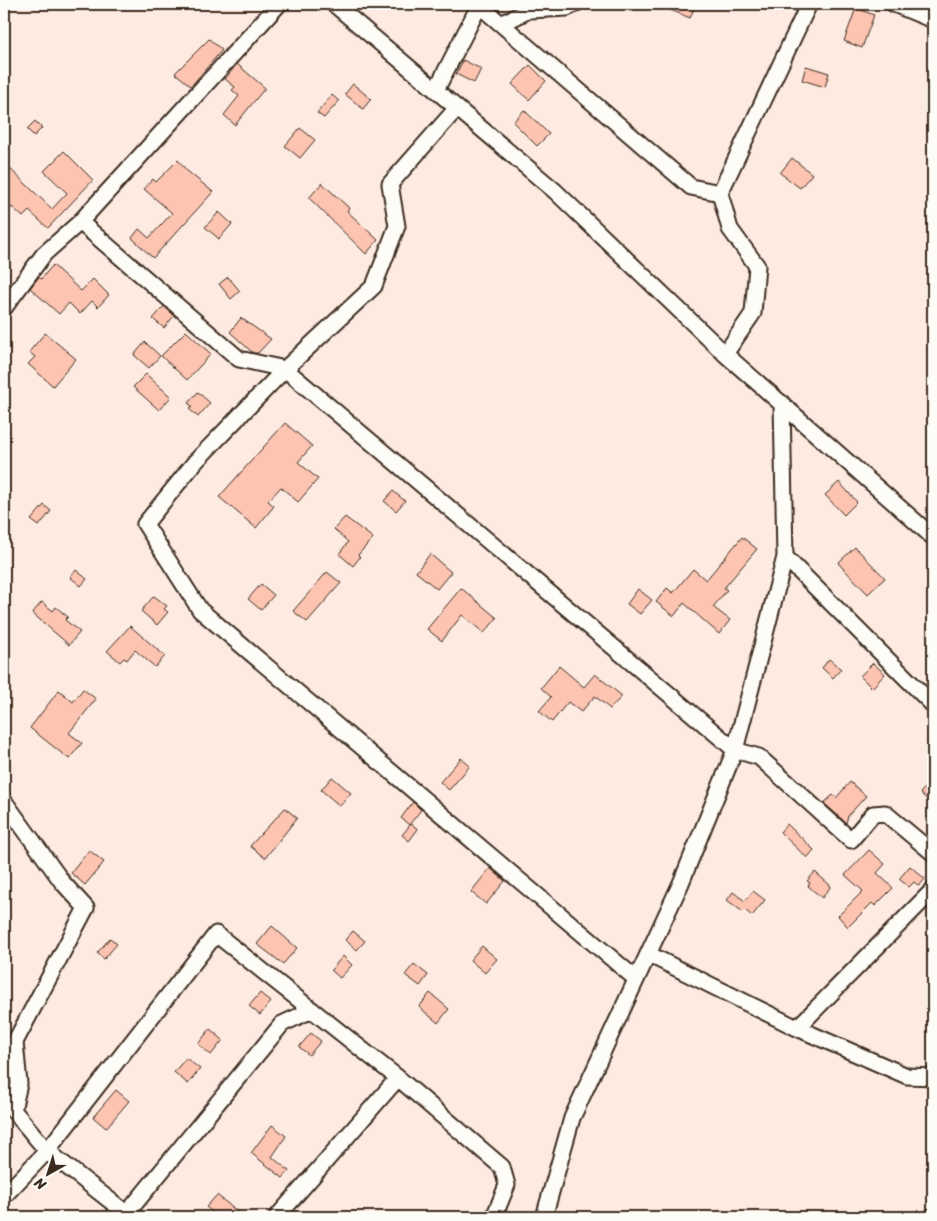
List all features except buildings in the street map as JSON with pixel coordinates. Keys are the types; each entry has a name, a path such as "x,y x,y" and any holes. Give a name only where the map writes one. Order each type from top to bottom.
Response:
{"street":[{"path":"4,308 44,254 80,222 279,4"},
{"path":"334,4 555,191 725,354 933,537"},
{"path":"436,90 480,4 691,187 720,193"},
{"path":"501,24 529,10 567,8 575,4"},
{"path":"725,354 753,313 757,266 730,230 720,193 809,4"},
{"path":"894,4 933,20"},
{"path":"457,108 390,184 397,226 374,286 285,369 196,461 146,524 200,610 636,980"},
{"path":"80,222 239,359 285,369 735,750 759,757 851,840 873,814 885,813 933,853"},
{"path":"544,1217 572,1118 681,883 735,750 785,556 782,403"},
{"path":"785,556 933,705"},
{"path":"4,801 63,883 86,908 15,1042 19,1084 13,1110 47,1150 127,1216 282,1024 312,1010"},
{"path":"797,1028 933,890"},
{"path":"4,1196 47,1150 216,934 398,1078 502,1167 507,1185 494,1217"},
{"path":"648,954 797,1028 907,1076 933,1077"},
{"path":"277,1217 398,1078"}]}
